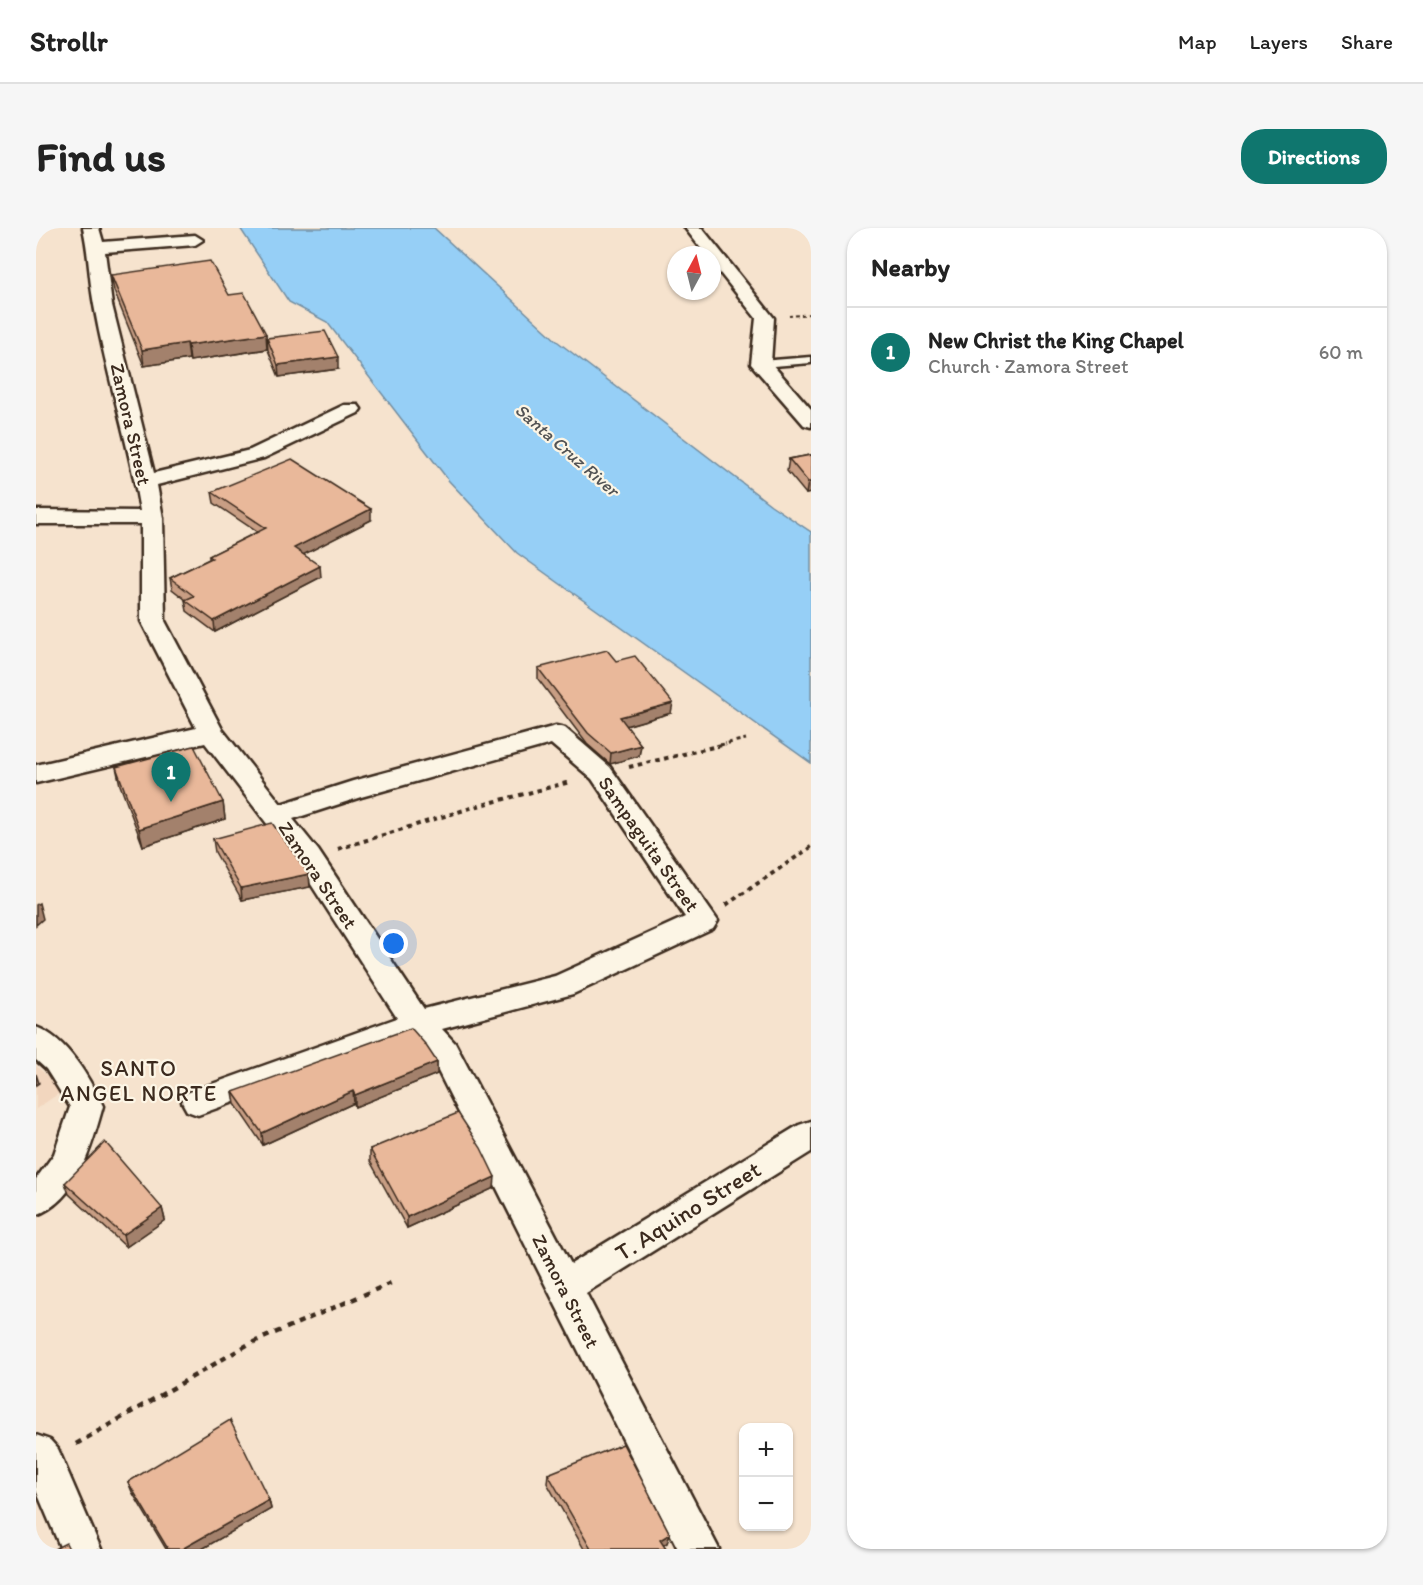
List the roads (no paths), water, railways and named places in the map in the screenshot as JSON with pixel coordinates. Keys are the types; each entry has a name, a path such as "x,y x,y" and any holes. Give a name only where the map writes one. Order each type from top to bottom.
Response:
{"street":[{"path":"693,228 765,318 761,364 811,421"},
{"path":"94,238 195,240"},
{"name":"Zamora Street","path":"94,238 103,305 146,481 152,518 153,621 211,733 276,814 308,858 417,1023 444,1052 699,1549"},
{"path":"146,481 257,454 351,409"},
{"path":"36,517 152,518"},
{"path":"36,774 211,733"},
{"name":"Sampaguita Street","path":"198,1102 417,1023 562,986 703,921 601,773 556,734 353,790 276,814"},
{"path":"36,1040 57,1060 87,1106 72,1155 48,1191 36,1200"},
{"name":"T. Aquino Street","path":"564,1287 808,1142"},
{"path":"40,1458 81,1549"}],"lane":[{"path":"761,364 811,360"}],"water":[{"name":"Santa Cruz River","path":"240,228 434,228 558,342 771,505 811,532 811,763 517,553 449,481 327,322 289,302"}],"place":[{"name":"New Christ the King Chapel","path":"171,802"}],"district":[{"name":"SANTO ANGEL NORTE","path":"139,1080"}]}
